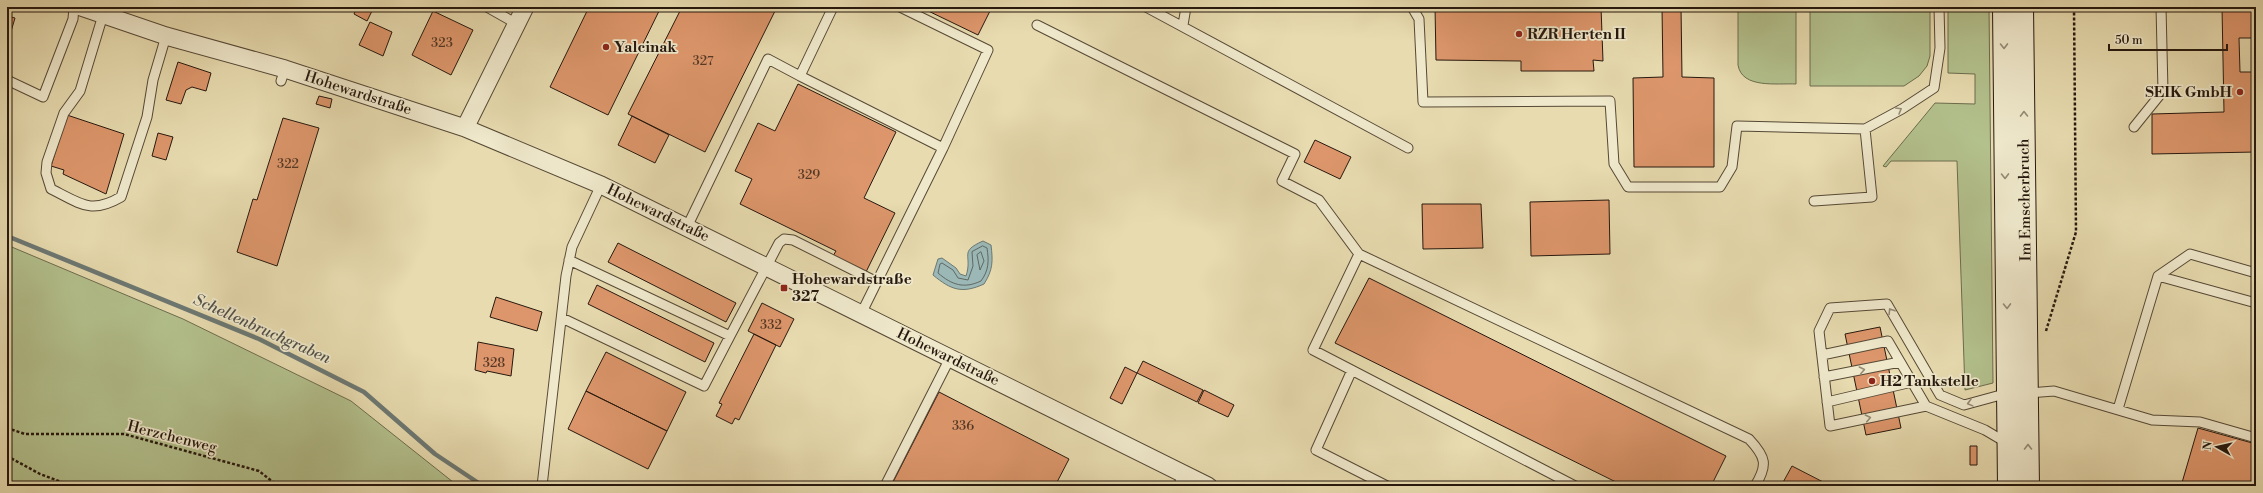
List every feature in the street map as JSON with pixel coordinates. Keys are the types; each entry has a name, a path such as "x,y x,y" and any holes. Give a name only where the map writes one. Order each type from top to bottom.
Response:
{"main road":[{"name":"Im Emscherbruch","path":"2004,7 2018,393 2028,486"},
{"name":"Im Emscherbruch","path":"2009,486 2009,444 2018,393 2022,7"}],"street":[{"name":"Hohewardstraße","path":"80,7 283,75 465,128 601,185 950,358 1181,480 1208,486"},
{"path":"465,128 525,7"}],"lane":[{"path":"7,80 43,97 73,19 74,7"},
{"path":"487,7 517,24"},
{"path":"800,76 833,7"},
{"path":"861,314 988,50 900,7"},
{"path":"1146,7 1182,25 1408,148"},
{"path":"1182,25 1186,7"},
{"path":"1412,7 1419,19 1423,102 1610,101 1614,164 1628,186 1720,187 1732,167 1737,126 1865,129 1902,109 1934,88 1940,48 1939,7"},
{"path":"2134,127 2163,91 2161,7"},
{"path":"103,15 80,91 64,113 47,162 46,173 51,189 89,208 106,206 121,197 147,117 153,80 166,36"},
{"path":"1037,25 1295,154 1282,181 1319,200 1359,254 1749,439 1761,452 1764,471 1755,486"},
{"path":"687,227 768,59 942,148"},
{"path":"1814,201 1872,198 1865,129"},
{"path":"542,486 569,260 572,247 601,185"},
{"path":"562,318 704,386 779,243 784,239 793,240 877,282"},
{"path":"1359,254 1313,350 1575,486"},
{"path":"2118,409 2158,276 2190,254 2256,273"},
{"path":"569,260 730,336"},
{"path":"2158,276 2256,303"},
{"path":"2009,444 1985,430 1926,406 1830,426 1820,332 1830,308 1887,304 1940,395 1964,405 2018,393 2054,391 2152,420 2200,422 2256,438"},
{"path":"1822,355 1888,341 1926,406"},
{"path":"885,486 950,358"},
{"path":"1824,377 1900,362"},
{"path":"1352,370 1316,450 1387,486"},
{"path":"1827,402 1912,382"}],"path":[{"path":"2044,336 2076,232 2074,7"},
{"name":"Herzchenweg","path":"7,428 25,434 124,434 259,471 278,486"},
{"path":"7,456 40,474 72,486"}],"green space":[{"path":"1796,7 1796,84 1770,84 1753,81 1746,78 1741,73 1738,65 1738,8"},
{"path":"1810,7 1930,7 1930,56 1927,66 1919,76 1904,86 1810,86"},
{"path":"1948,7 1989,7 1993,383 1965,390 1957,161 1891,161 1886,167 1883,166 1935,103 1975,104 1975,74 1948,73"},
{"path":"7,245 183,319 351,401 458,486 7,486"}],"water":[{"path":"983,241 991,245 992,256 991,270 984,284 969,289 957,289 945,284 933,275 938,259 942,258 956,268 960,274 966,276 968,269 968,251"}],"building":[{"path":"357,7 373,9 367,21 354,14"},
{"name":"Yalcinak","path":"589,7 661,7 608,115 550,87"},
{"path":"682,7 777,7 705,152 628,114"},
{"path":"920,7 992,7 978,35"},
{"name":"RZR Herten II","path":"1435,7 1601,7 1603,61 1593,60 1594,71 1521,71 1521,61 1436,60"},
{"name":"RZR Herten II","path":"1662,7 1681,7 1682,77 1714,78 1714,167 1634,167 1633,78 1663,77"},
{"path":"1777,7 1777,8 1719,8"},
{"path":"2114,7 2149,7 2149,9 2114,9"},
{"name":"SEIK GmbH","path":"2222,7 2256,7 2256,38 2239,38 2240,72 2256,72 2256,152 2152,154 2152,114 2224,112"},
{"path":"433,11 473,30 451,75 412,55"},
{"path":"7,16 15,18 7,45"},
{"path":"370,22 392,32 383,56 359,45"},
{"path":"178,62 211,73 206,91 192,87 186,90 181,104 166,100"},
{"path":"798,84 896,132 864,198 895,213 866,272 833,256 836,251 740,204 752,179 735,171 758,123 775,131"},
{"path":"319,96 332,99 330,108 316,104"},
{"path":"67,115 124,134 106,194 63,174 64,170 51,166"},
{"path":"632,116 669,135 655,163 618,145"},
{"path":"283,118 319,128 277,266 237,252 253,199 257,200"},
{"path":"158,133 173,137 166,160 152,156"},
{"path":"1315,140 1351,157 1340,179 1304,162"},
{"path":"1609,200 1610,254 1531,256 1530,202"},
{"path":"1422,204 1481,204 1483,248 1423,249"},
{"path":"618,243 736,303 726,322 608,262"},
{"path":"1369,278 1726,456 1711,486 1624,486 1335,343"},
{"path":"597,285 714,343 705,362 588,304"},
{"path":"496,297 542,312 537,331 490,317"},
{"path":"762,303 794,319 780,347 748,331"},
{"path":"1880,327 1901,428 1866,435 1845,334"},
{"path":"754,334 776,345 739,420 735,418 732,424 716,416 722,404 719,403"},
{"path":"478,342 514,349 511,376 475,370"},
{"path":"606,352 686,392 667,431 586,391"},
{"path":"1143,361 1203,390 1197,402 1137,373"},
{"path":"1125,367 1137,373 1122,404 1110,398"},
{"path":"1204,390 1234,405 1228,417 1198,403"},
{"path":"586,391 667,431 648,469 568,429"},
{"path":"939,392 1069,459 1055,486 891,486"},
{"path":"2198,428 2256,444 2256,486 2181,486"},
{"path":"1970,446 1977,446 1977,465 1970,465"},
{"path":"1792,466 1827,484 1826,486 1781,486"}],"waterway":[{"name":"Schellenbruchgraben","path":"7,236 259,339 364,392 435,454 483,486"}],"place":[{"name":"RZR Herten II","path":"1519,34"},
{"name":"Yalcinak","path":"606,47"},
{"name":"SEIK GmbH","path":"2240,92"},
{"name":"Hohewardstraße 327","path":"784,288"},
{"name":"H2 Tankstelle","path":"1872,381"}]}
